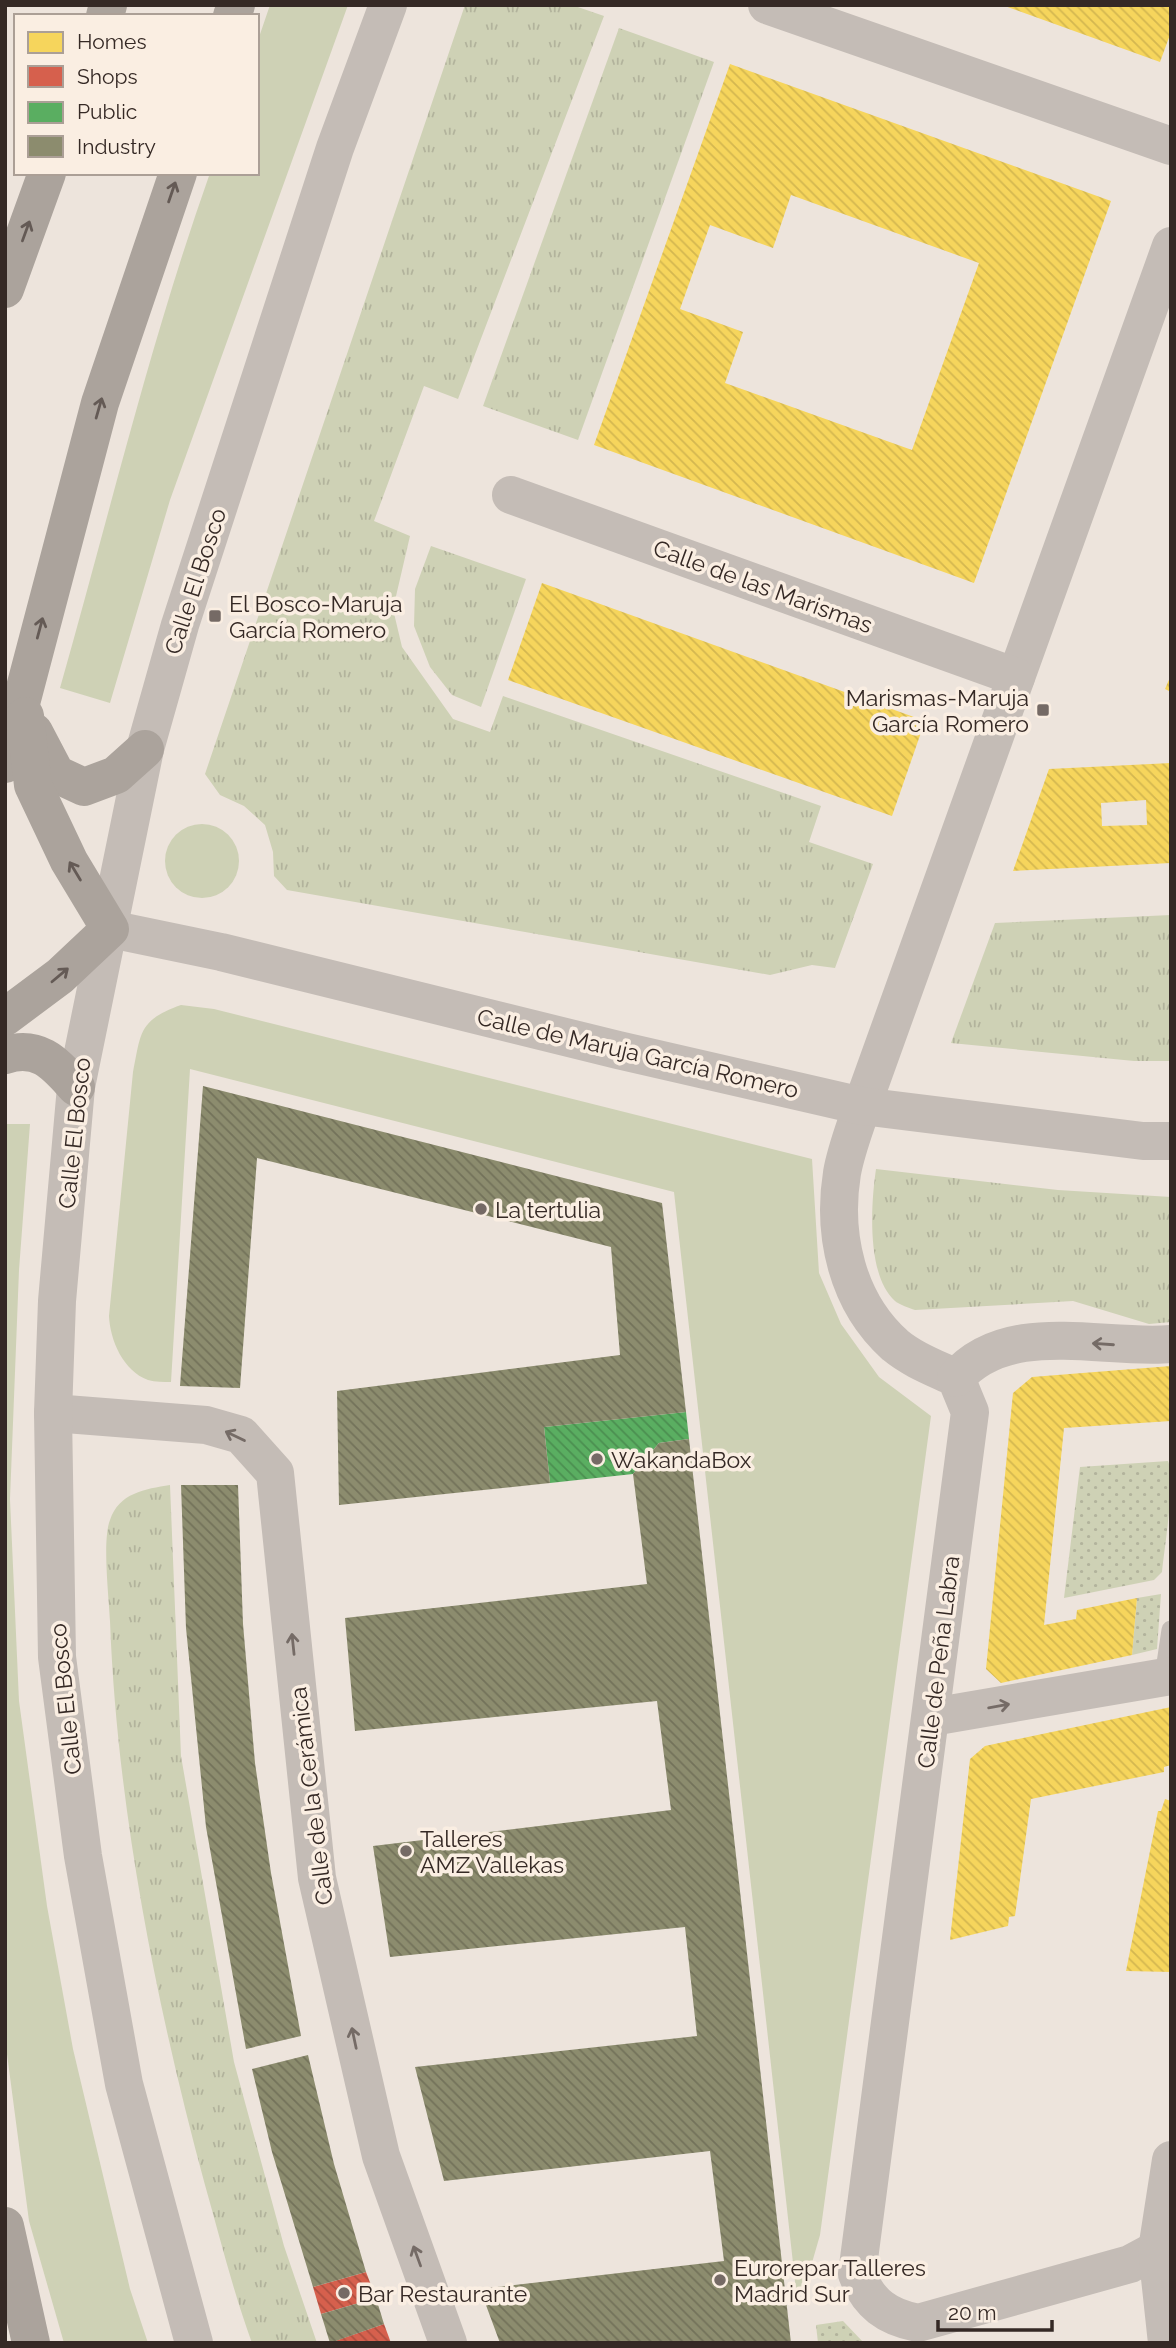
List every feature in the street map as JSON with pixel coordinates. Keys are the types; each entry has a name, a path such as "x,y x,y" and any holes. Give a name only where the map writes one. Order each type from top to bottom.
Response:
{"highway":[{"path":"5,289 46,175"},
{"path":"5,764 100,403 177,175"},
{"path":"23,700 56,774 84,787 116,775 145,748"},
{"path":"5,1017 60,976 110,929 69,860 33,785 23,700"},
{"path":"5,1055 23,1053 49,1057 76,1087"},
{"path":"5,2226 31,2343"}],"street":[{"name":"Calle El Bosco","path":"194,2343 124,2084 83,1856 57,1657 53,1413 57,1301 76,1087 145,748 180,625 331,162 388,5"},
{"path":"767,5 1171,146"},
{"path":"1171,246 862,1106 842,1172 839,1213 843,1255 854,1290 873,1322 896,1346 920,1362 956,1378 970,1362 1017,1343 1171,1345"},
{"name":"Calle de las Marismas","path":"511,495 1016,677"},
{"name":"Calle de Maruja García Romero","path":"110,929 221,952 605,1047 862,1106 1143,1141 1171,1141"},
{"name":"Calle de Peña Labra","path":"956,1378 970,1412 857,2274 864,2292 877,2306 896,2319 918,2323 1130,2264 1164,2246"},
{"name":"Calle de la Cerámica","path":"53,1413 206,1425 241,1435 275,1473 317,1878 380,2156 448,2343"},
{"path":"932,1717 1168,1676"},
{"path":"1167,2343 1164,2246 1171,2160"},
{"name":"Calle El Bosco","path":"179,2294 201,2343"}],"lane":[{"path":"1168,1676 1171,1630"}],"green space":[{"path":"270,5 348,5 170,500 110,703 60,688 149,365 209,175 259,175 259,37"},
{"path":"465,5 572,5 604,16 458,399 424,386 374,521 410,536 393,609 402,647 453,719 490,732 503,696 821,806 809,842 873,864 835,968 812,965 770,975 287,890 274,876 273,852 265,825 244,806 220,795 205,774"},
{"path":"619,28 714,62 578,440 483,406"},
{"path":"431,546 526,579 481,707 452,695 430,667 414,626 415,589"},
{"path":"202,824 223,830 233,840 239,861 233,882 223,892 202,898 181,892 171,882 165,861 171,840 181,830"},
{"path":"1171,915 1171,1061 1134,1061 951,1043 995,923"},
{"path":"181,1005 214,1009 812,1159 819,1273 841,1324 879,1377 931,1416 820,2235 805,2287 796,2290 674,1192 190,1069 171,1382 148,1380 132,1370 120,1354 112,1335 109,1316 133,1072 138,1047 149,1022"},
{"path":"5,1124 30,1124 19,1270 10,1499 19,1701 47,1906 73,2049 130,2289 148,2343 64,2343 29,2221 5,2039"},
{"path":"876,1169 1058,1190 1171,1197 1171,1322 1149,1324 1073,1301 915,1310 899,1304 886,1289 875,1257 872,1219"},
{"path":"1168,1461 1171,1483 1162,1572 1154,1580 1064,1598 1080,1467"},
{"path":"170,1485 181,1756 234,2062 284,2246 317,2343 252,2343 227,2264 187,2117 142,1905 121,1762 114,1691 106,1541 114,1511 126,1498 142,1491"},
{"path":"1161,1594 1157,1649 1132,1655 1137,1598"},
{"path":"843,2321 864,2343 818,2343 816,2325"}],"building: Homes":[{"path":"1002,5 1171,5 1171,32 1160,62"},
{"path":"730,64 1111,201 974,583 594,445","holes":["791,195 979,263 912,450 725,383 743,332 680,309 710,225 773,248"]},
{"path":"542,583 925,721 892,816 508,680"},
{"path":"1171,675 1171,692 1165,689"},
{"path":"1171,763 1171,863 1013,871 1049,769","holes":["1146,800 1147,825 1102,826 1101,803"]},
{"path":"1171,1366 1171,1421 1064,1428 1044,1625 1076,1619 1077,1610 1137,1598 1132,1655 1001,1683 986,1669 1013,1393 1032,1377"},
{"path":"1171,1707 1171,1765 1164,1767 1164,1772 1031,1799 1015,1916 1009,1917 1008,1926 950,1940 970,1759 985,1746"},
{"path":"1165,1799 1171,1801 1171,1972 1126,1971 1158,1811 1161,1811"}],"building: Shops":[{"name":"Bar Restaurante","path":"366,2272 376,2298 321,2314 313,2287"},
{"path":"384,2324 391,2343 332,2343 332,2342"}],"building: Public":[{"name":"WakandaBox","path":"686,1412 689,1439 659,1443 633,1474 550,1483 544,1427"}],"building: Industry":[{"path":"203,1086 662,1203 686,1412 544,1427 550,1483 339,1505 337,1391 620,1355 611,1247 257,1158 240,1388 180,1386"},
{"path":"689,1439 791,2343 500,2343 480,2289 724,2261 710,2151 444,2181 415,2067 697,2036 685,1927 390,1957 373,1846 671,1810 657,1701 355,1731 345,1618 647,1584 633,1474 659,1443"},
{"path":"181,1485 238,1485 243,1624 255,1763 271,1873 301,2036 246,2049 206,1827 186,1628"},
{"path":"308,2055 334,2164 366,2272 313,2287 272,2152 252,2069"},
{"path":"376,2298 384,2324 330,2343 321,2314"}],"place":[{"name":"El Bosco-Maruja García Romero","path":"215,616"},
{"name":"Marismas-Maruja García Romero","path":"1043,710"},
{"name":"La tertulia","path":"481,1209"},
{"name":"WakandaBox","path":"597,1459"},
{"name":"Talleres AMZ Vallekas","path":"406,1851"},
{"name":"Eurorepar Talleres Madrid Sur","path":"720,2280"},
{"name":"Bar Restaurante","path":"344,2293"}]}
